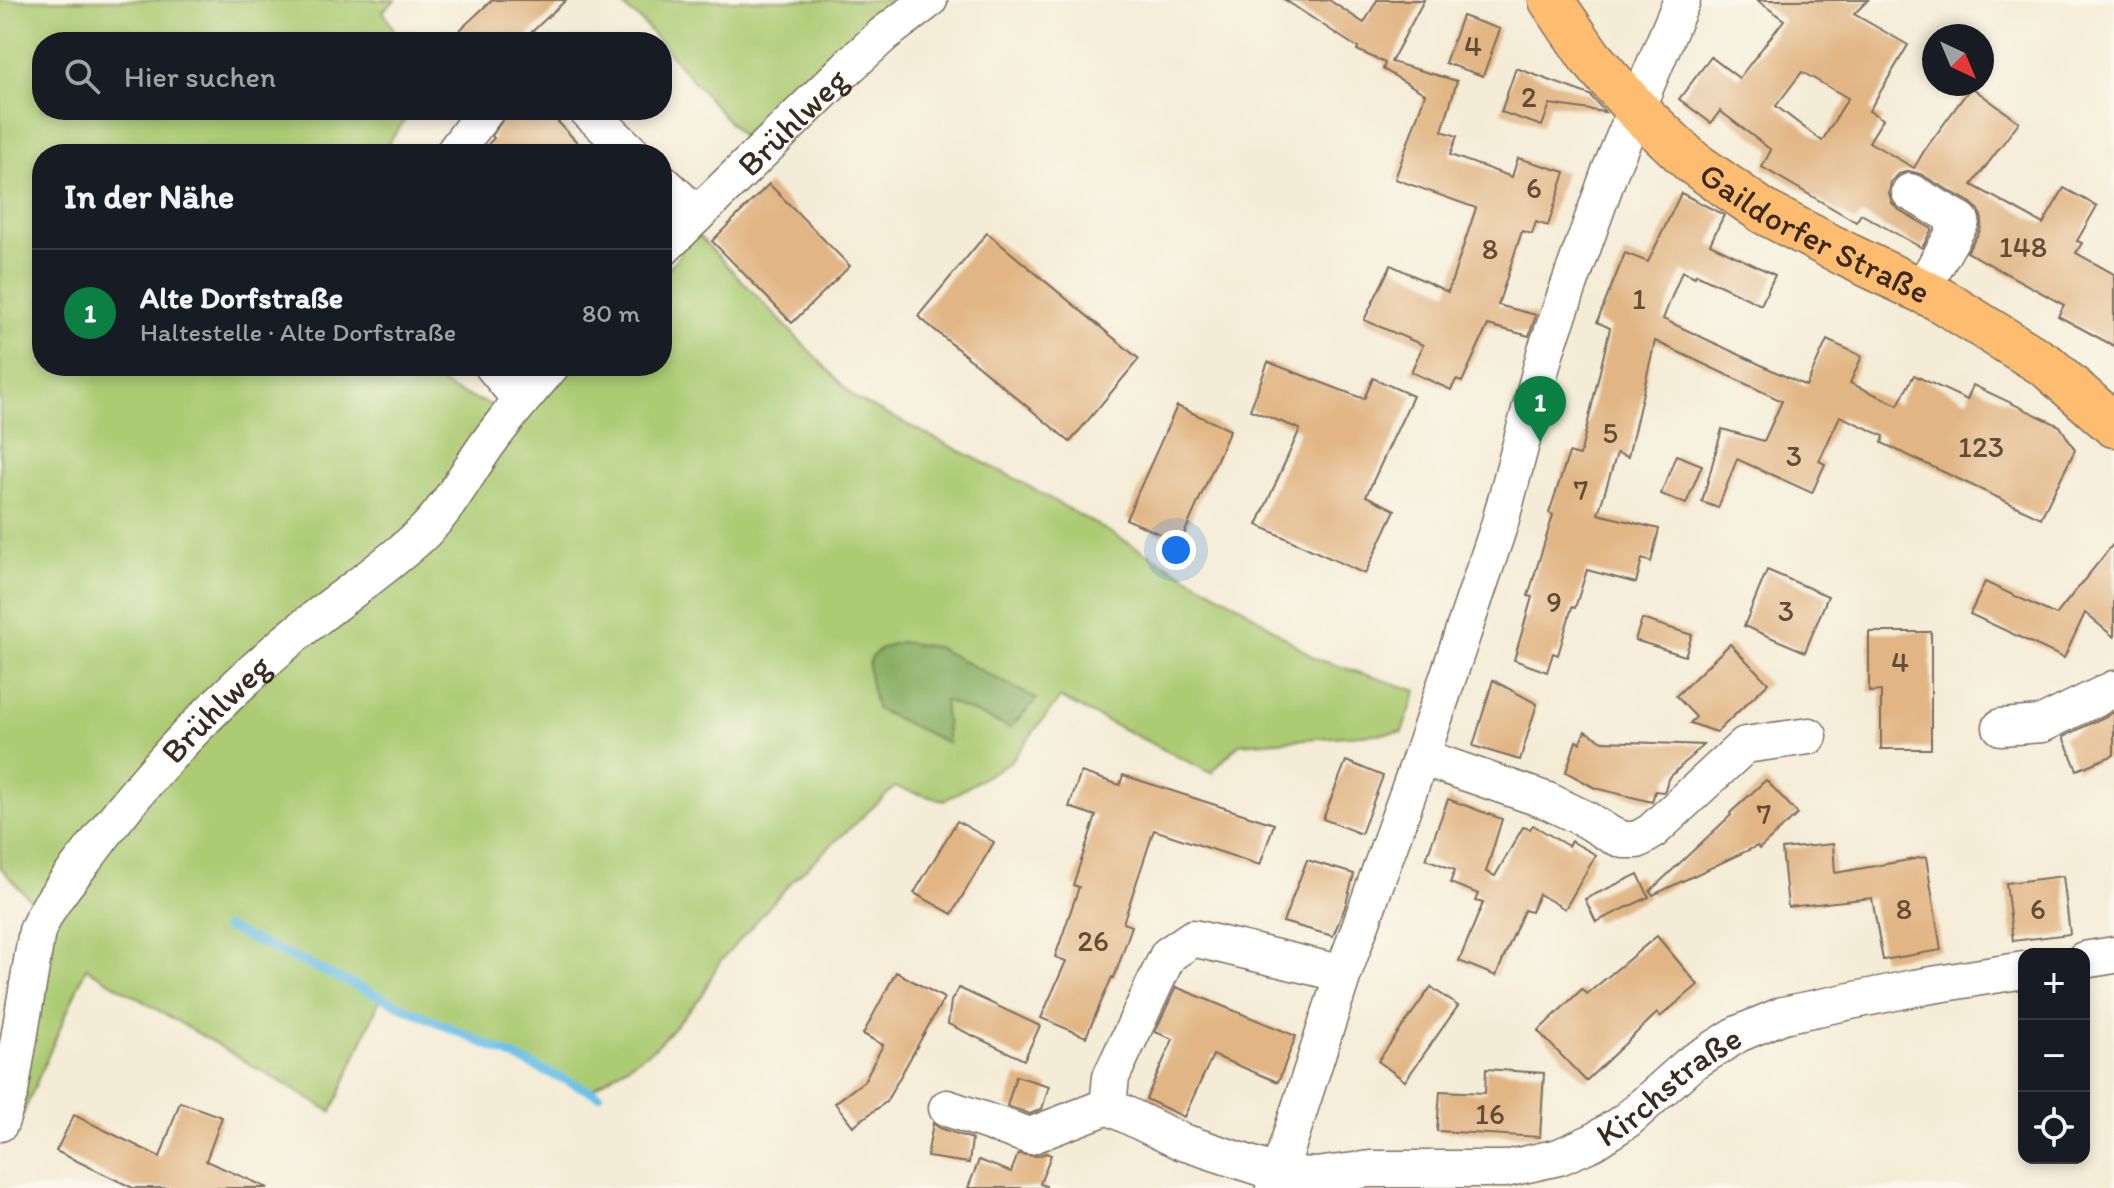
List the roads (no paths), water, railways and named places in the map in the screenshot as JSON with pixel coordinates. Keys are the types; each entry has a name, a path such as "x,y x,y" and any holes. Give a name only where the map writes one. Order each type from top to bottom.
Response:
{"main road":[{"name":"Gaildorfer Straße","path":"1551,0 1590,57 1636,109 1692,162 1764,212 1937,298 2047,366 2114,425"}],"street":[{"name":"Brühlweg","path":"672,239 856,59 929,0"},
{"path":"1277,1181 1343,974 1499,526 1546,350 1610,171 1682,0"},
{"path":"460,144 478,120"},
{"path":"597,120 623,144"},
{"path":"672,191 696,214"},
{"path":"1910,192 1961,221 1921,291"},
{"path":"501,376 521,400"},
{"name":"Brühlweg","path":"0,1123 10,1092 37,931 51,904 153,772 213,709 286,642 398,555 424,531 450,501 486,446 542,376"},
{"path":"2001,727 2042,724 2114,689"},
{"path":"1421,757 1548,801 1624,840 1637,840 1651,832 1745,745 1809,736"},
{"path":"947,1108 1030,1136 1108,1106 1111,1077 1168,955 1193,938 1343,974"},
{"path":"2090,959 2114,955"},
{"name":"Kirchstraße","path":"1108,1106 1180,1141 1277,1181 1370,1169 1505,1169 1559,1173 1593,1142 1627,1120 1690,1064 1738,1034 1783,1015 1914,988 2018,971"}],"waterway":[{"path":"225,927 599,1095"}],"place":[{"name":"Alte Dorfstraße","path":"1540,442"}]}
